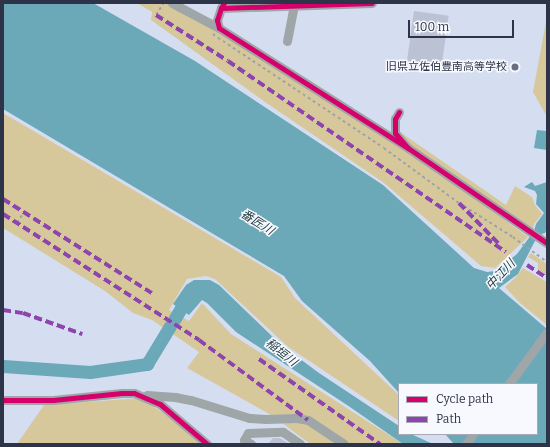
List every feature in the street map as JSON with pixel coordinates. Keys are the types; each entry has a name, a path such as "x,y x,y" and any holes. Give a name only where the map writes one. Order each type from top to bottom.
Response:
{"street":[{"path":"172,3 218,24"},
{"path":"185,3 408,148 547,243"},
{"path":"218,24 222,6 372,3"},
{"path":"287,41 294,5"},
{"path":"399,112 395,119 395,133 408,148"},
{"path":"510,383 547,332"},
{"path":"3,400 53,400 122,393 175,397 191,400 249,418 296,418 308,420 344,444"},
{"path":"140,395 160,404 170,411 207,444"},
{"path":"251,444 244,440 248,433 283,432 300,444"},
{"path":"466,444 472,435"}],"path":[{"path":"156,15 164,4 162,3"},
{"path":"210,33 384,148 459,203 513,237 546,262"},
{"path":"17,223 24,212"}],"shaded area":[{"path":"137,3 181,3 384,136 528,237 495,268 481,266 384,183 265,102 151,20 152,12"},
{"path":"547,16 547,117 533,92"},
{"path":"3,113 281,277 295,298 398,394 398,420 287,346 215,279 206,276 187,279 169,310 189,321 202,303 231,334 403,444 310,444 273,416 187,368 199,352 152,320 133,313 105,291 3,228"},
{"path":"397,130 506,205 515,186 532,197 535,205 542,214 534,224 533,230 412,146"},
{"path":"531,253 547,264 547,276 538,270 538,263 528,257"},
{"path":"523,268 547,282 547,325 520,303 505,287"},
{"path":"141,398 181,425 203,444 17,444 44,405"}],"water":[{"path":"3,3 93,3 195,61 383,185 474,268 487,272 495,271 517,254 534,231 536,224 544,213 536,204 537,195 535,191 524,187 532,182 535,186 547,182 547,229 545,233 538,235 518,274 499,288 547,329 547,444 451,444 453,443 446,435 538,435 538,383 398,383 398,392 370,361 302,301 284,276 3,109"},
{"path":"537,130 547,131 547,150 534,148"},
{"path":"194,280 210,280 219,285 280,344 319,373 398,425 398,435 413,435 433,444 403,444 350,407 236,332 207,303 202,300 189,315 173,304 186,285"}],"building":[{"path":"414,11 449,16 442,66 407,62"},
{"path":"273,438 280,438 289,444 268,444"}],"waterway":[{"name":"稲垣川","path":"174,320 185,301 193,298"},
{"name":"稲垣川","path":"3,366 90,372 147,364 170,326"}],"marked path":[{"path":"156,15 228,61 506,252"},
{"path":"3,199 153,294"},
{"path":"459,203 498,243"},
{"path":"3,214 199,340 308,420"},
{"path":"527,265 547,278"},
{"path":"3,310 23,313 82,334"},
{"path":"259,359 380,444"}],"cycle path":[{"path":"224,3 221,8 372,3"},
{"path":"221,8 217,20 219,28 408,148"},
{"path":"399,112 395,119 395,133 408,148 547,243"},
{"path":"3,400 53,400 134,393 160,404 207,444"}],"place":[{"name":"旧県立佐伯豊南高等学校","path":"515,67"}],"water label":[{"name":"番匠川","path":"257,223"},
{"name":"中江川","path":"501,275"}]}
